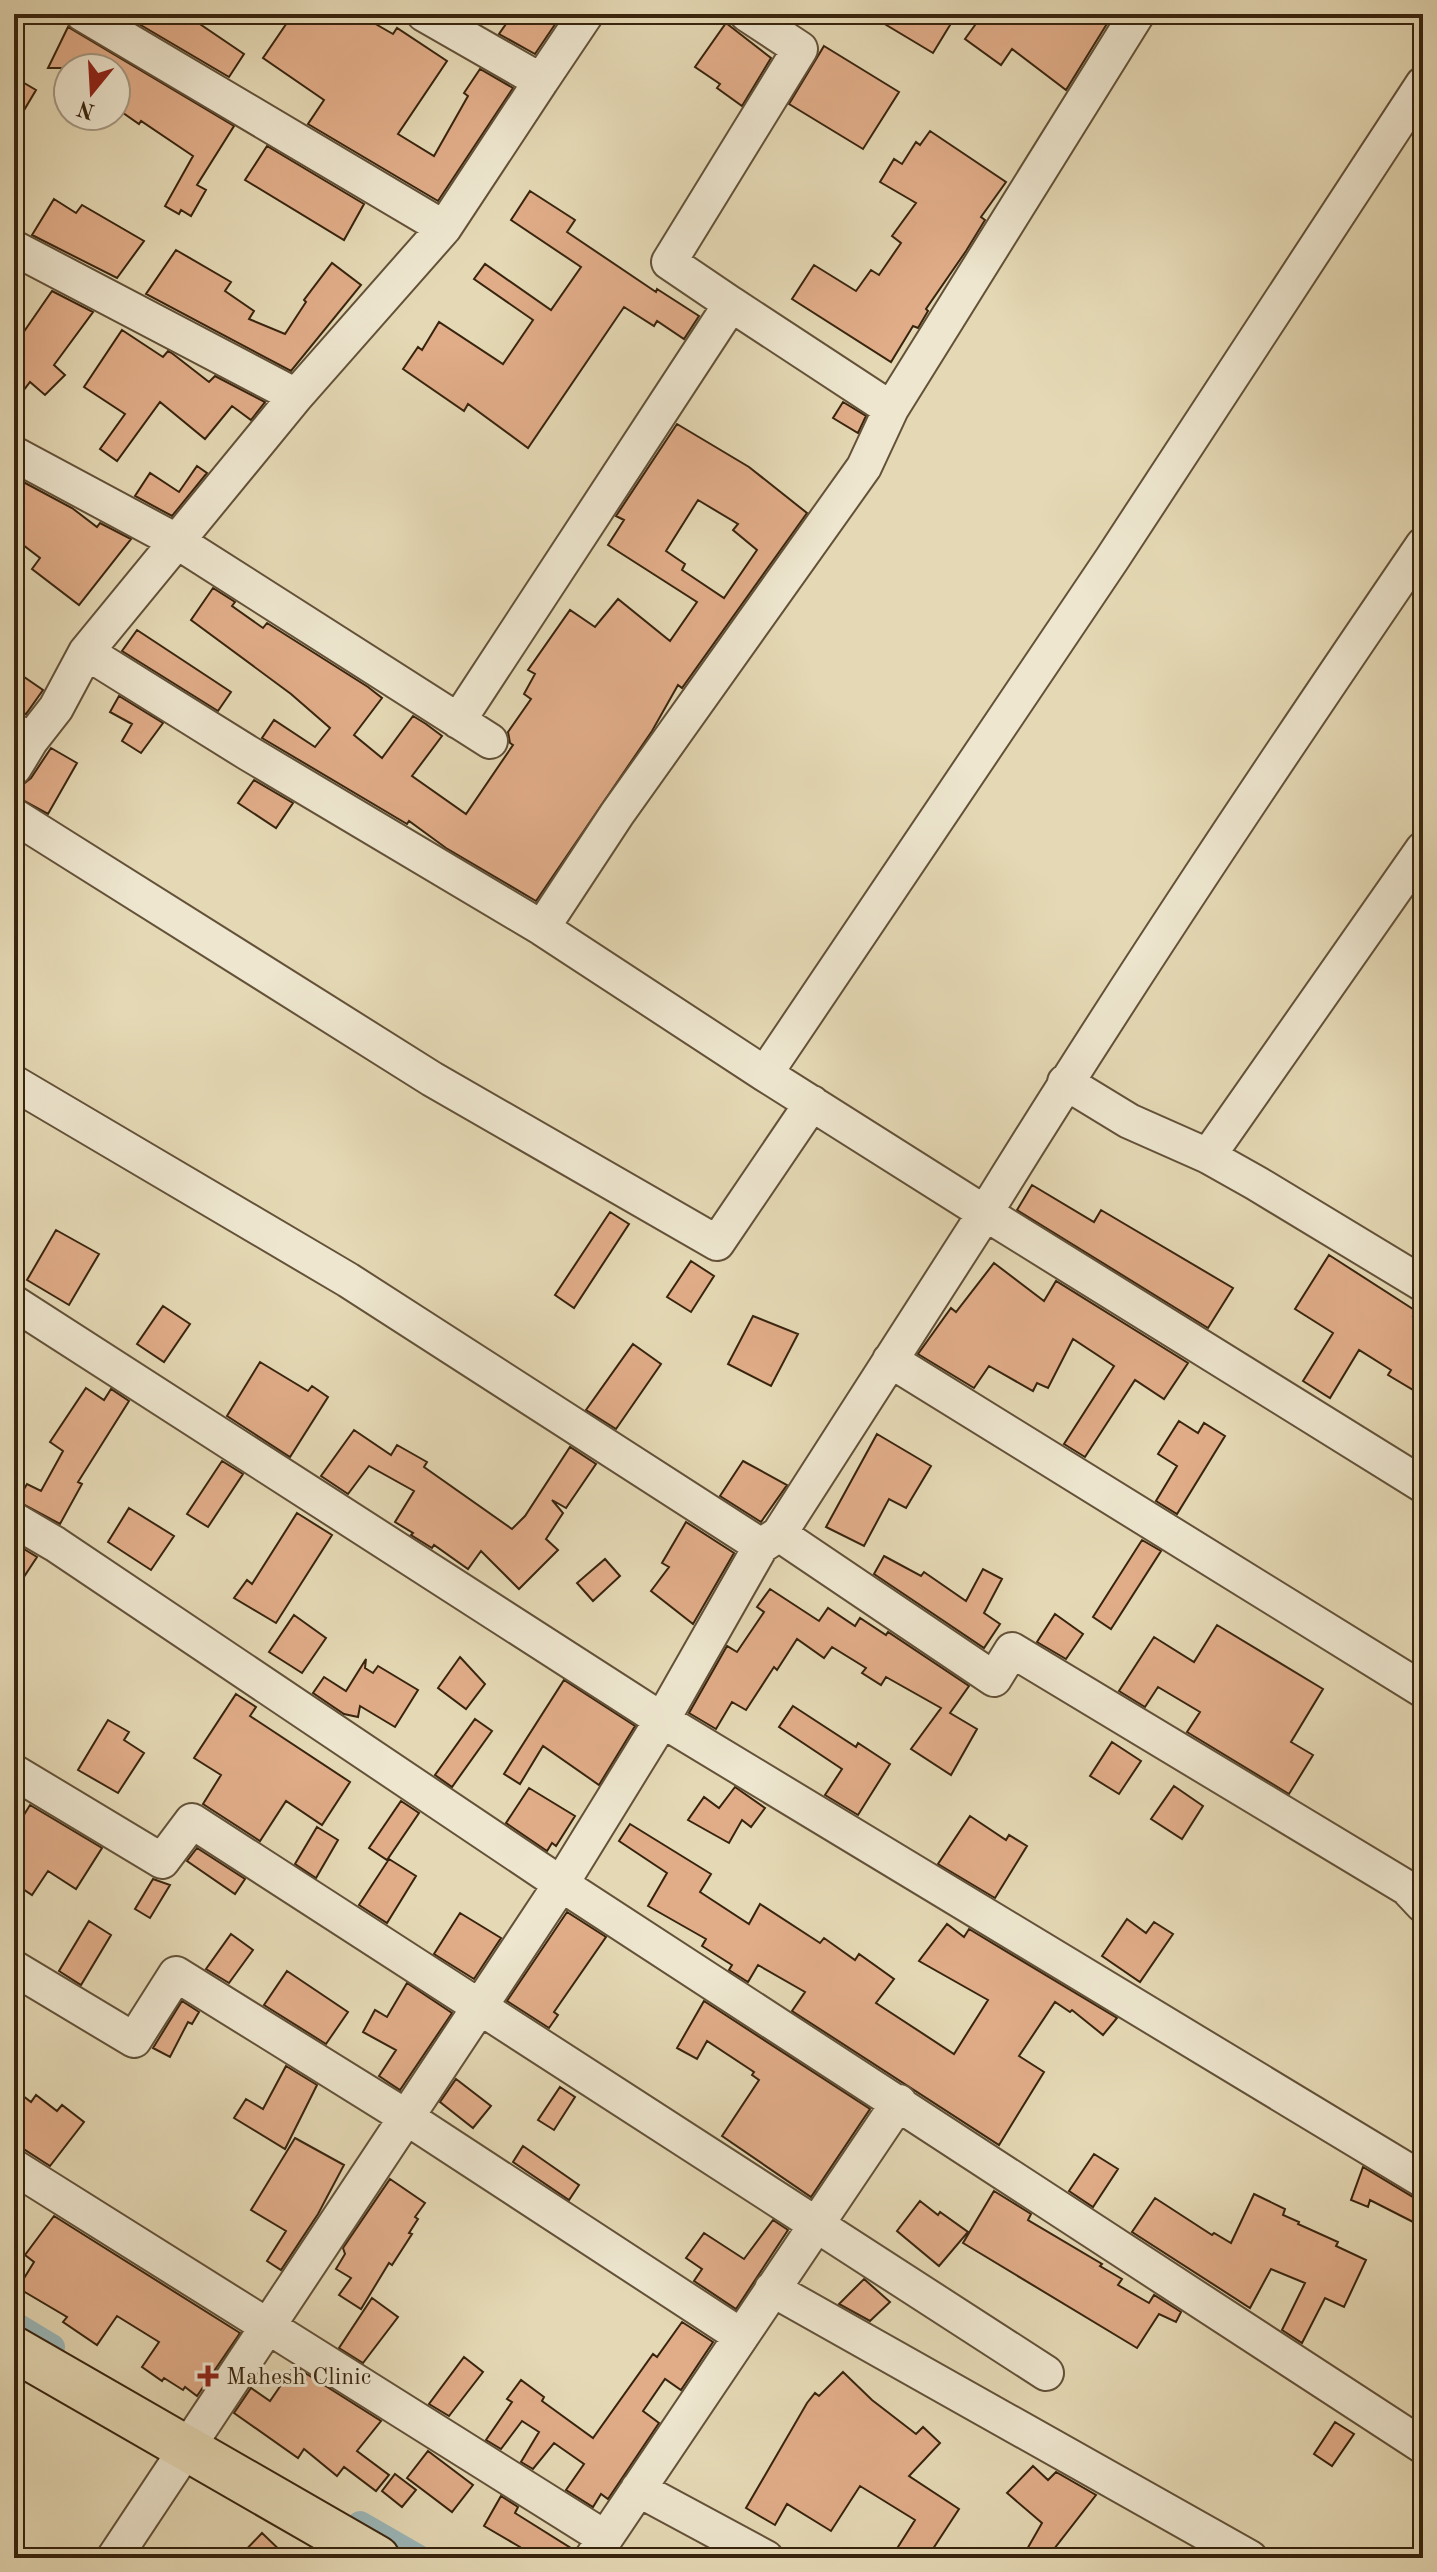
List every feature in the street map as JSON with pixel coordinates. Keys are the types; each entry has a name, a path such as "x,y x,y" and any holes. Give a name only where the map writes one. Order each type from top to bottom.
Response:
{"main road":[{"path":"14,2349 377,2558"}],"street":[{"path":"83,14 444,228"},
{"path":"424,14 541,81"},
{"path":"20,746 56,708 86,652 296,396 444,228 586,14"},
{"path":"747,14 800,49 669,262 891,409"},
{"path":"542,928 617,814 864,467 891,409 1137,14"},
{"path":"765,1074 1121,546 1423,84"},
{"path":"14,248 296,396"},
{"path":"458,721 731,304"},
{"path":"14,454 178,542 490,741"},
{"path":"114,2558 561,1884 770,1540 985,1213 1065,1082 1289,741 1423,545"},
{"path":"86,652 234,745 542,928 765,1074 1423,1485"},
{"path":"14,816 432,1079 717,1243 812,1103"},
{"path":"1208,1156 1423,849"},
{"path":"1065,1082 1129,1121 1208,1156 1420,1275"},
{"path":"14,1083 348,1280 994,1679 1012,1650 1407,1888 1423,1905"},
{"path":"14,1303 662,1720 1423,2180"},
{"path":"890,1360 1423,1690"},
{"path":"14,1520 68,1552 561,1884 1423,2446"},
{"path":"14,1772 162,1861 192,1821 1046,2373"},
{"path":"14,1968 134,2040 176,1974 406,2117 741,2336"},
{"path":"14,2167 269,2325 598,2548 899,2102"},
{"path":"772,2289 1250,2558"},
{"path":"638,2489 766,2558"}],"building":[{"path":"122,14 185,14 244,54 229,77"},
{"path":"293,14 358,14 393,34 397,28 447,61 398,134 434,156 468,96 464,93 480,69 513,88 438,201 308,124 324,100 263,58"},
{"path":"513,14 562,14 535,54 499,34"},
{"path":"868,14 932,14 950,25 933,53"},
{"path":"983,14 1113,14 1066,90 1012,49 1001,65 965,39"},
{"path":"726,23 771,58 742,106 717,88 720,84 695,67"},
{"path":"68,27 110,52 56,52"},
{"path":"824,46 899,92 863,149 789,104"},
{"path":"132,65 234,126 197,185 206,190 191,216 181,210 179,214 165,206 193,156 141,121 139,124 132,119"},
{"path":"14,77 36,90 14,127"},
{"path":"930,131 1006,182 981,217 985,220 926,309 928,311 918,328 913,326 891,362 792,299 814,265 856,291 871,270 879,275 901,243 892,236 916,203 880,182 894,159 902,164 916,142 920,145"},
{"path":"267,146 364,204 344,240 245,180"},
{"path":"530,191 575,220 567,232 656,292 657,289 699,316 684,339 657,321 654,326 624,307 528,448 468,404 464,411 403,369 418,347 422,350 439,322 503,364 533,320 474,279 485,264 551,310 581,267 511,220"},
{"path":"54,199 76,213 82,205 144,241 117,278 32,235"},
{"path":"176,250 231,282 225,291 254,311 249,319 285,334 306,302 304,300 332,263 361,285 291,371 146,294"},
{"path":"52,291 93,312 54,365 65,375 45,395 30,382 14,403 14,346"},
{"path":"122,330 163,357 168,351 209,382 215,376 265,402 251,420 232,406 205,439 160,402 117,461 100,449 125,414 84,387"},
{"path":"843,402 866,416 858,433 833,418"},
{"path":"677,424 749,467 807,513 682,688 678,685 652,731 536,901 446,848 409,821 407,824 262,738 274,720 315,747 330,728 291,694 191,620 213,588 235,602 232,606 263,628 267,623 368,687 382,698 354,735 382,758 413,716 426,724 442,736 412,776 466,814 513,745 508,732 531,699 524,694 535,674 528,670 570,610 595,627 618,599 670,641 697,602 608,545 624,520 616,516","holes":["698,500 738,524 733,530 757,550 724,598 682,570 685,564 666,551"]},
{"path":"197,466 207,473 172,516 135,496 150,473 179,492"},
{"path":"14,477 72,508 97,527 100,523 131,539 79,605 32,569 40,558 14,538"},
{"path":"137,630 231,692 218,711 122,651"},
{"path":"14,670 43,690 26,714 14,711"},
{"path":"119,696 163,723 141,753 122,741 132,724 110,712"},
{"path":"51,748 77,763 48,814 15,796"},
{"path":"254,780 293,803 276,828 238,803"},
{"path":"1032,1185 1094,1222 1101,1210 1233,1288 1208,1328 1017,1210"},
{"path":"610,1212 629,1224 574,1308 555,1295"},
{"path":"56,1230 99,1254 69,1305 27,1280"},
{"path":"1329,1255 1416,1311 1413,1316 1423,1321 1423,1376 1415,1391 1388,1375 1391,1370 1359,1350 1330,1398 1303,1381 1333,1333 1295,1309"},
{"path":"691,1261 714,1276 691,1312 667,1297"},
{"path":"994,1263 1044,1301 1056,1281 1188,1363 1164,1399 1135,1380 1085,1457 1064,1444 1114,1366 1073,1339 1048,1388 1037,1383 1033,1391 989,1366 974,1388 918,1354 951,1308 956,1312"},
{"path":"163,1306 190,1324 164,1362 137,1344"},
{"path":"753,1316 798,1334 771,1386 728,1364"},
{"path":"633,1344 661,1364 616,1429 586,1410"},
{"path":"260,1362 308,1391 312,1386 328,1397 290,1457 227,1416"},
{"path":"86,1388 104,1400 111,1389 129,1401 78,1482 82,1484 60,1524 17,1501 27,1484 41,1491 63,1451 50,1442"},
{"path":"1179,1421 1198,1433 1204,1423 1225,1436 1177,1514 1156,1501 1177,1466 1158,1454"},
{"path":"354,1430 391,1455 397,1445 427,1462 424,1467 512,1529 525,1516 570,1447 596,1464 566,1508 552,1500 563,1513 546,1539 558,1550 519,1589 481,1551 468,1569 395,1522 414,1491 369,1466 348,1494 321,1476"},
{"path":"877,1434 931,1466 906,1508 889,1499 864,1546 826,1527"},
{"path":"222,1461 243,1474 208,1527 187,1514"},
{"path":"743,1461 787,1485 761,1522 720,1496"},
{"path":"129,1508 174,1536 151,1570 108,1542"},
{"path":"297,1513 332,1535 276,1623 234,1598 247,1580 252,1584"},
{"path":"686,1522 734,1553 693,1624 651,1591 669,1567 662,1563"},
{"path":"1142,1540 1161,1551 1111,1629 1093,1617"},
{"path":"14,1543 37,1557 14,1592"},
{"path":"884,1556 921,1576 924,1572 966,1601 983,1569 1002,1579 984,1613 1000,1624 984,1648 874,1574"},
{"path":"605,1559 620,1576 593,1601 577,1583"},
{"path":"770,1589 819,1621 828,1608 855,1626 860,1618 886,1635 888,1632 969,1686 950,1713 977,1729 951,1775 911,1749 941,1708 886,1677 881,1685 862,1673 866,1668 832,1647 824,1658 797,1639 746,1710 732,1702 716,1729 689,1713 727,1646 737,1652 764,1612 757,1607"},
{"path":"1055,1614 1083,1634 1066,1659 1037,1642"},
{"path":"294,1615 326,1638 302,1673 269,1652"},
{"path":"1217,1625 1323,1689 1291,1742 1313,1755 1289,1794 1187,1732 1200,1712 1158,1687 1145,1707 1119,1691 1154,1637 1194,1662"},
{"path":"460,1657 485,1684 466,1709 438,1688"},
{"path":"366,1659 365,1668 373,1673 378,1666 418,1690 395,1727 360,1706 358,1717 344,1714 313,1693 324,1677 346,1691"},
{"path":"564,1680 635,1726 599,1785 543,1746 520,1784 504,1774"},
{"path":"236,1694 256,1707 250,1716 350,1782 322,1825 286,1801 260,1841 203,1804 221,1775 194,1758"},
{"path":"793,1706 856,1747 858,1743 890,1764 858,1815 825,1795 842,1769 779,1727"},
{"path":"475,1719 492,1731 452,1787 435,1775"},
{"path":"108,1720 129,1732 124,1740 144,1753 118,1793 78,1770"},
{"path":"1112,1742 1141,1761 1119,1794 1090,1776"},
{"path":"1174,1786 1203,1806 1182,1839 1151,1819"},
{"path":"735,1787 765,1808 751,1827 742,1820 729,1843 688,1820 704,1797 719,1808"},
{"path":"529,1788 575,1816 556,1846 552,1843 547,1851 506,1823"},
{"path":"401,1801 419,1813 387,1860 369,1848"},
{"path":"30,1805 102,1848 76,1889 48,1871 32,1895 14,1883 14,1831"},
{"path":"970,1816 1006,1840 1009,1835 1027,1846 995,1898 938,1864"},
{"path":"630,1824 711,1874 700,1892 749,1924 760,1904 820,1943 824,1938 855,1960 859,1954 894,1979 876,2003 954,2054 988,2000 919,1961 947,1924 964,1937 969,1929 1117,2018 1103,2035 1072,2010 1070,2012 1055,2002 1019,2056 1044,2072 999,2145 792,2011 805,1992 758,1965 748,1982 729,1970 732,1965 702,1946 706,1939 648,1906 667,1873 619,1841"},
{"path":"317,1827 338,1840 316,1878 295,1864"},
{"path":"197,1848 245,1879 235,1894 187,1861"},
{"path":"389,1859 416,1876 387,1923 359,1905"},
{"path":"153,1879 170,1885 150,1918 135,1909"},
{"path":"567,1912 606,1937 554,2012 558,2015 549,2028 507,2001"},
{"path":"460,1913 501,1938 474,1979 434,1954"},
{"path":"1127,1919 1146,1933 1154,1922 1173,1934 1140,1982 1102,1956"},
{"path":"89,1921 111,1935 81,1985 59,1971"},
{"path":"231,1934 253,1950 229,1983 206,1969"},
{"path":"287,1971 348,2012 326,2044 264,2005"},
{"path":"407,1983 452,2013 400,2090 379,2076 396,2050 363,2032 375,2010 387,2017"},
{"path":"182,2001 199,2012 192,2024 188,2022 170,2057 153,2048"},
{"path":"704,2001 870,2109 811,2197 722,2136 759,2080 752,2075 754,2072 707,2041 697,2059 677,2048"},
{"path":"286,2066 317,2085 285,2149 234,2118 246,2099 263,2109"},
{"path":"456,2079 491,2106 473,2128 440,2102"},
{"path":"560,2087 575,2097 554,2130 538,2120"},
{"path":"14,2089 31,2102 36,2095 57,2111 62,2105 84,2122 50,2166 25,2150 14,2147"},
{"path":"295,2138 344,2165 318,2214 281,2270 267,2261 286,2231 251,2210"},
{"path":"523,2146 579,2185 569,2200 513,2162"},
{"path":"1094,2154 1118,2169 1093,2207 1069,2191"},
{"path":"1363,2167 1423,2200 1423,2227 1370,2200 1368,2207 1351,2200"},
{"path":"390,2179 425,2203 415,2217 418,2219 409,2233 412,2234 392,2265 389,2263 361,2309 339,2295 351,2278 336,2269 345,2254 343,2248"},
{"path":"994,2191 1031,2214 1028,2220 1122,2279 1118,2285 1149,2303 1154,2295 1181,2312 1176,2322 1159,2314 1137,2348 963,2243"},
{"path":"1254,2194 1285,2209 1283,2215 1298,2224 1338,2242 1336,2246 1366,2260 1344,2307 1325,2298 1302,2343 1282,2330 1305,2283 1271,2269 1250,2308 1132,2232 1155,2198 1212,2235 1214,2233 1231,2243"},
{"path":"920,2201 968,2232 939,2266 897,2231"},
{"path":"54,2216 240,2333 197,2396 164,2378 162,2381 142,2367 159,2342 117,2316 97,2345 63,2322 67,2317 18,2288 34,2262 25,2255"},
{"path":"773,2220 788,2230 736,2309 694,2281 702,2269 686,2258 704,2233 744,2259"},
{"path":"864,2279 890,2302 870,2321 839,2304"},
{"path":"372,2298 398,2317 363,2363 339,2348"},
{"path":"682,2322 713,2342 681,2390 665,2379 643,2411 659,2423 608,2499 601,2494 593,2507 566,2490 584,2464 554,2443 533,2469 521,2462 539,2432 522,2421 501,2449 486,2440 512,2402 507,2399 521,2380 544,2397 542,2401 593,2438 653,2354 657,2357"},
{"path":"464,2357 483,2372 449,2416 429,2404"},
{"path":"294,2366 381,2421 357,2451 389,2475 376,2491 344,2467 337,2476 304,2449 298,2458 234,2413 251,2388 270,2401"},
{"path":"843,2372 872,2400 916,2434 923,2427 940,2443 909,2476 959,2509 927,2558 891,2558 915,2520 860,2486 831,2531 787,2504 775,2525 746,2508 807,2403 815,2393 819,2396"},
{"path":"1335,2422 1354,2434 1332,2466 1314,2454"},
{"path":"428,2451 473,2485 452,2512 407,2478"},
{"path":"1033,2466 1048,2480 1056,2472 1096,2495 1047,2558 1022,2558 1042,2523 1007,2493"},
{"path":"395,2474 416,2490 402,2507 382,2491"},
{"path":"501,2496 518,2507 515,2513 574,2550 572,2558 514,2558 520,2547 484,2526"},
{"path":"262,2533 288,2558 238,2558"}],"waterway":[{"path":"14,2324 52,2347"},
{"path":"360,2524 419,2558"}],"place":[{"name":"Mahesh Clinic","path":"208,2376"}]}
